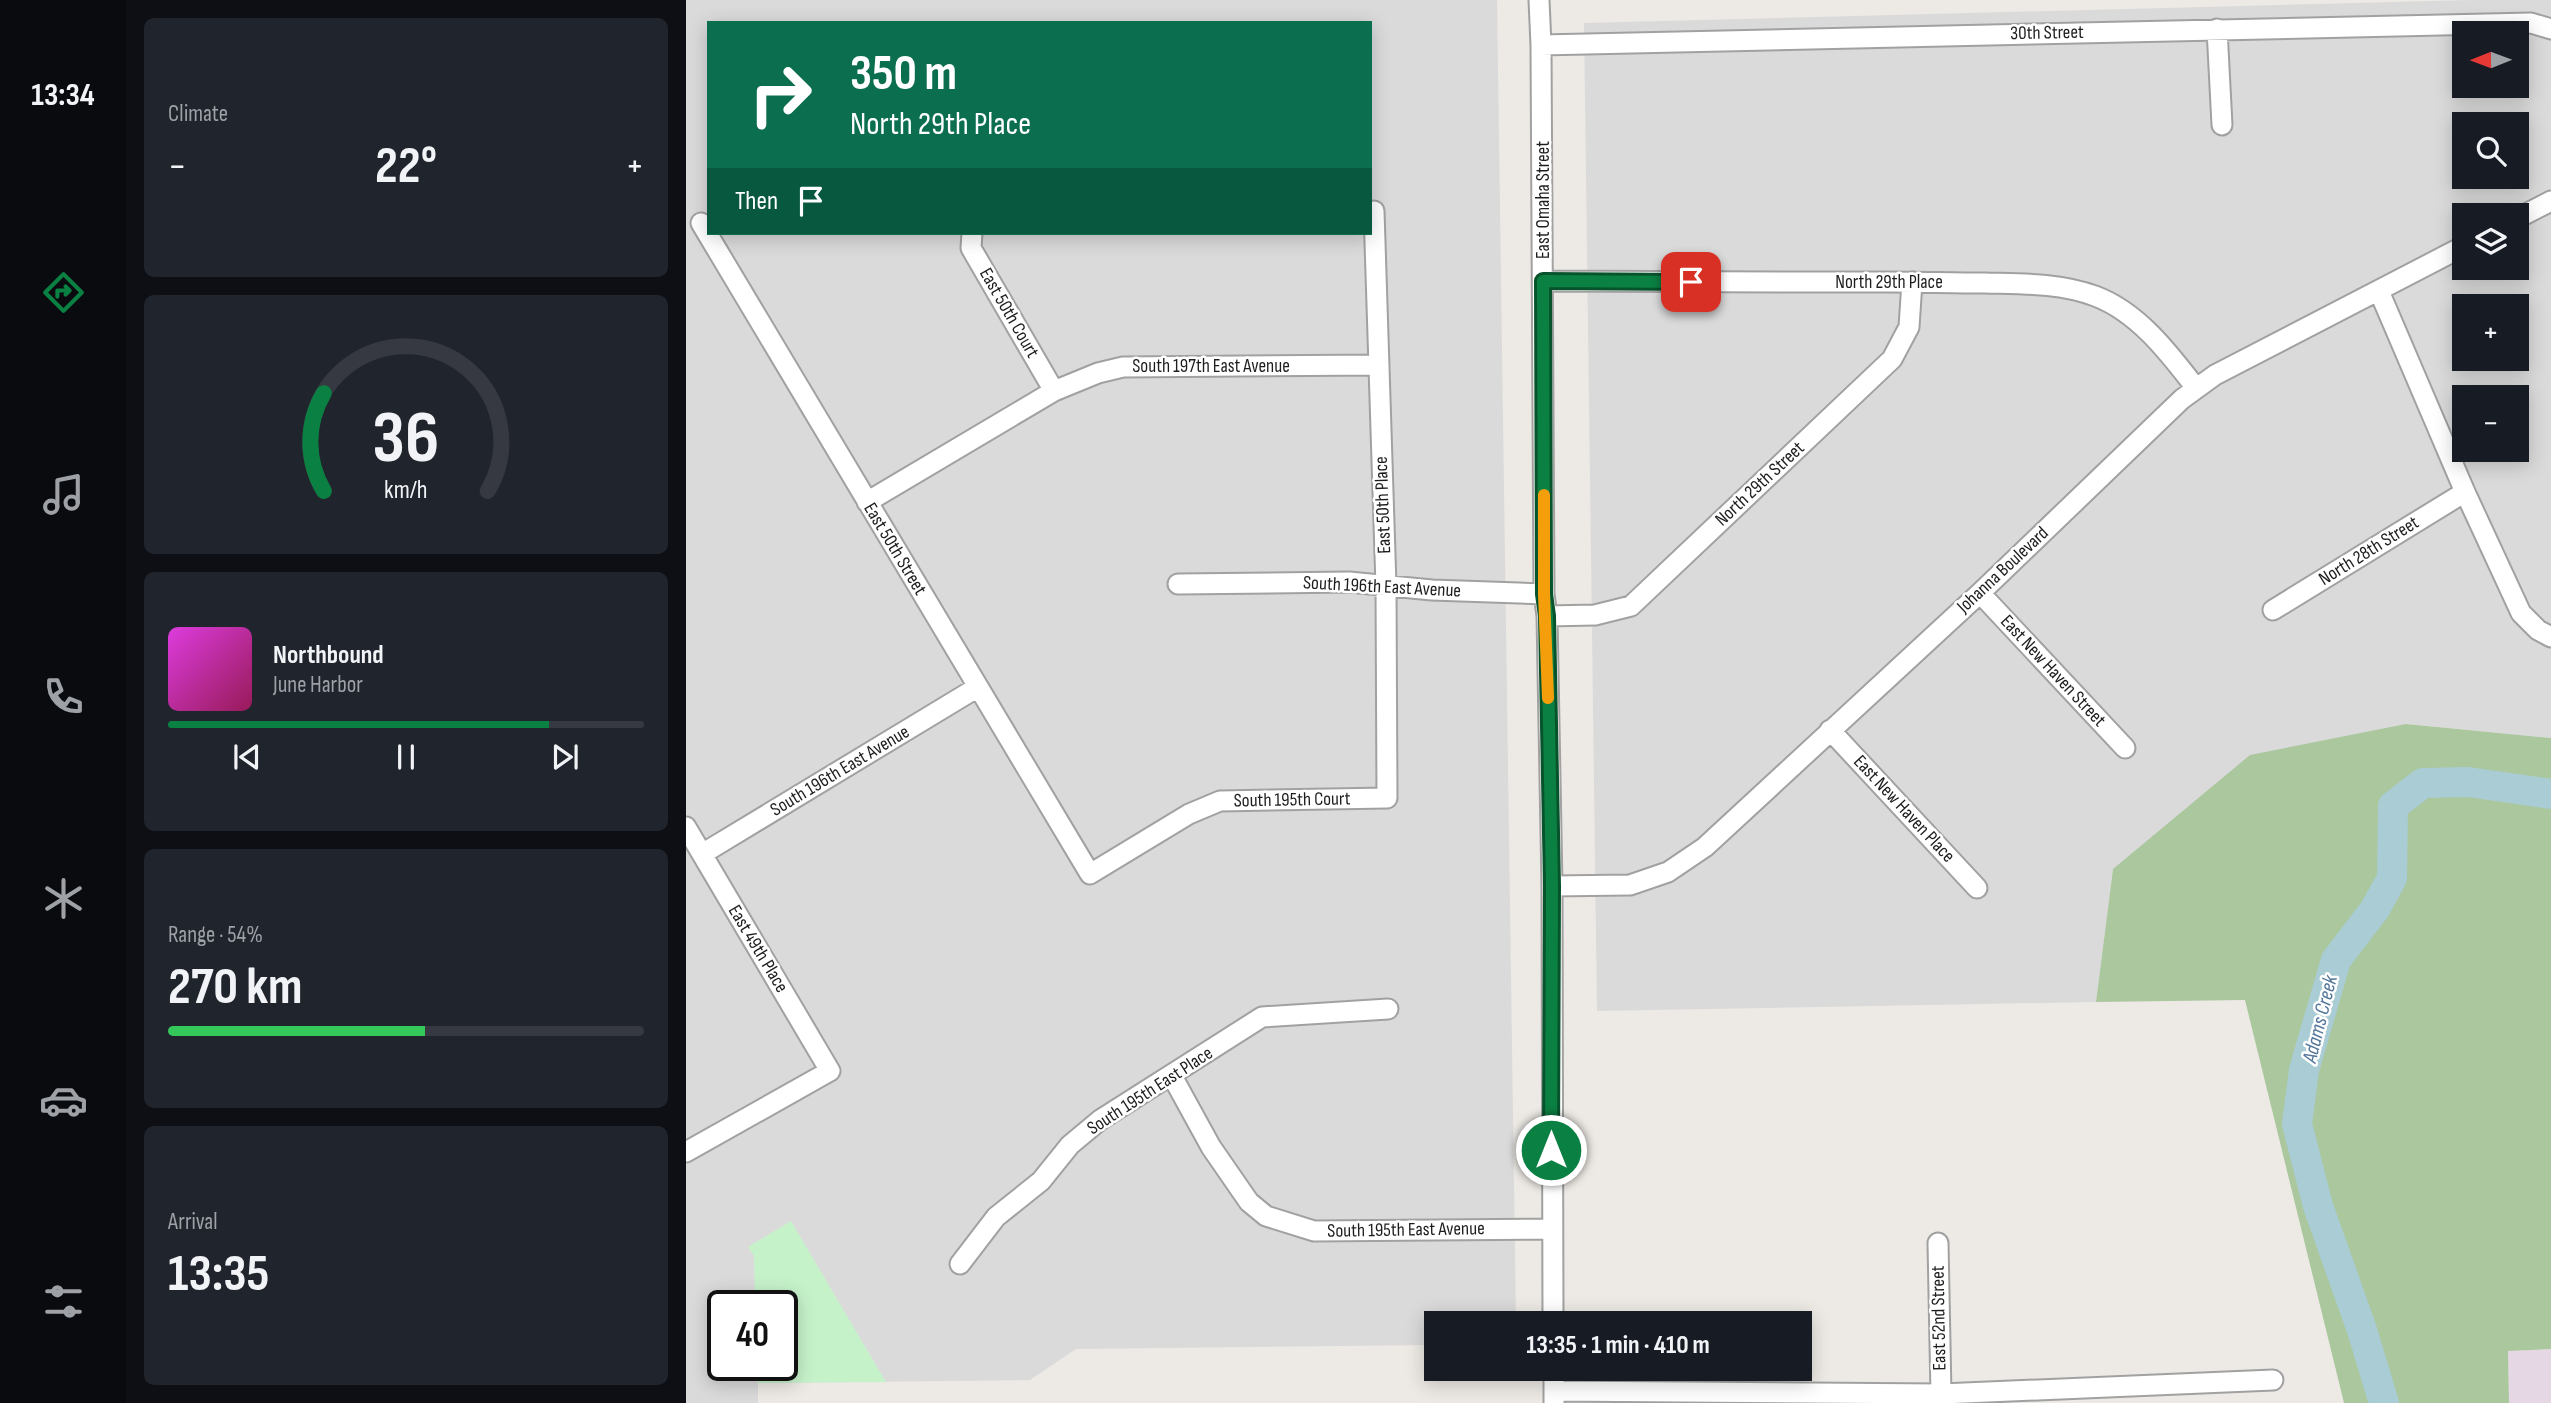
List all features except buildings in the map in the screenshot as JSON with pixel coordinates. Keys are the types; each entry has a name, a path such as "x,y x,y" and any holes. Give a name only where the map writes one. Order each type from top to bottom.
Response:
{"street":[{"name":"East Omaha Street","path":"1539,0 1544,594 1547,616 1552,886 1553,1311"},
{"name":"30th Street","path":"1541,45 2531,23 2551,29"},
{"path":"2217,29 2222,125"},
{"path":"2529,212 2551,201"},
{"name":"East 50th Place","path":"1374,211 1386,586 1387,799"},
{"name":"East 50th Street","path":"701,223 707,233"},
{"name":"East 50th Street","path":"708,235 1090,874"},
{"name":"East 50th Court","path":"972,235 971,248 1054,391"},
{"name":"Johanna Boulevard","path":"1552,886 1630,885 1668,872 1705,847 1980,593 2196,388 2215,374 2452,252"},
{"name":"North 29th Place","path":"1543,281 1912,282 2042,285 2069,289 2097,297 2143,327 2196,388"},
{"name":"North 29th Street","path":"1547,616 1595,615 1632,606 1892,359 1909,327 1912,282"},
{"path":"2379,291 2465,492 2521,613 2538,630 2551,637"},
{"name":"South 197th East Avenue","path":"867,502 1054,391 1098,373 1123,367 1379,365"},
{"name":"North 28th Street","path":"2273,611 2465,492"},
{"name":"South 196th East Avenue","path":"1178,584 1349,582 1544,594"},
{"name":"East New Haven Street","path":"1980,593 2125,748"},
{"name":"South 196th East Avenue","path":"702,854 978,687"},
{"name":"East New Haven Place","path":"1830,730 1978,888"},
{"name":"South 195th Court","path":"1090,874 1189,814 1220,801 1387,799"},
{"name":"East 49th Place","path":"686,827 830,1071 686,1152"},
{"name":"South 195th East Place","path":"960,1264 996,1217 1041,1181 1070,1145 1100,1120 1262,1017 1388,1009"},
{"name":"South 195th East Avenue","path":"1172,1076 1211,1147 1249,1202 1266,1216 1314,1231 1551,1229"},
{"name":"East 52nd Street","path":"1938,1243 1941,1394"},
{"path":"1554,1397 1941,1394 2273,1380"}],"shaded area":[{"path":"686,0 1497,0 1516,1311 1424,1311 1424,1345 1076,1349 1030,1380 758,1383 758,1403 686,1403"},
{"path":"2551,0 2551,738 2406,724 2113,869 2096,1002 1597,1011 1584,23"},
{"path":"2551,1349 2551,1403 2509,1403 2508,1351"}],"green space":[{"path":"2406,724 2551,738 2551,1349 2508,1351 2509,1403 2344,1403 2245,1000 2096,1002 2113,869 2250,755"},
{"path":"791,1221 886,1382 757,1383 798,1381 798,1290 755,1290 754,1256 748,1247"}],"waterway":[{"name":"Adams Creek","path":"2384,1403 2362,1330 2318,1206 2297,1124 2304,1070 2336,960 2375,909 2392,878 2393,806 2423,783 2468,782 2551,794"}],"slow traffic":[{"path":"1544,495 1548,698"}],"route":[{"path":"1551,1150 1552,886 1547,616 1544,594 1543,281 1691,282"}]}
